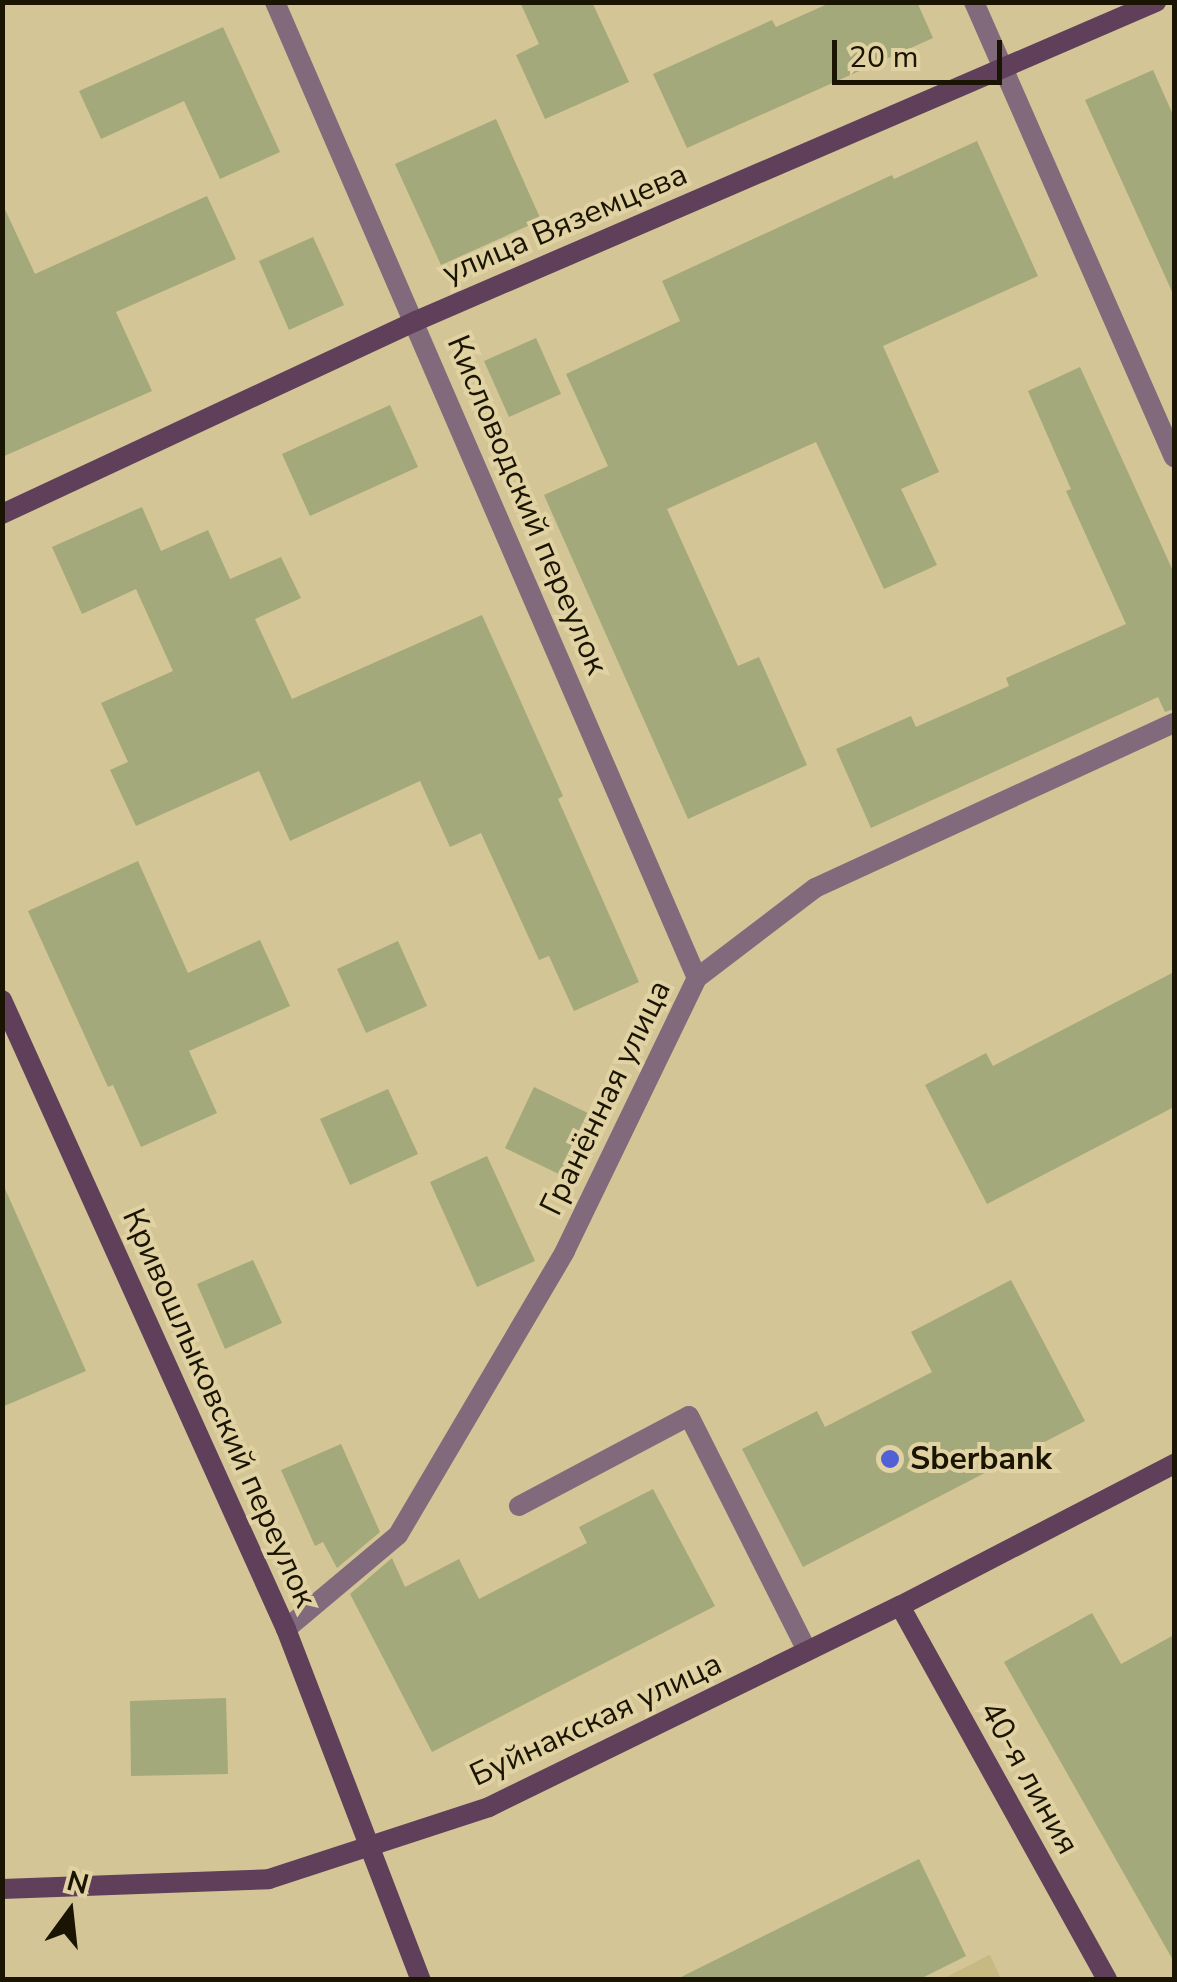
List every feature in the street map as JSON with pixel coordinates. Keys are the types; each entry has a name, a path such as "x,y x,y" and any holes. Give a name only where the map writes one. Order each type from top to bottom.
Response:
{"street":[{"name":"Кисловодский переулок","path":"274,2 416,321 698,978"},
{"path":"974,2 1174,458"},
{"name":"улица Вяземцева","path":"2,514 416,321 1156,2"},
{"name":"Гранённая улица","path":"286,1628 398,1535 565,1251 698,978 815,888 1174,723"},
{"name":"Кривошлыковский переулок","path":"2,1000 286,1628 421,1980"},
{"path":"519,1506 689,1416 807,1652"},
{"name":"Буйнакская улица","path":"2,1889 268,1879 489,1806 900,1606 1174,1464"},
{"name":"40-я линия","path":"900,1606 1107,1980"}],"shaded area":[{"path":"989,1955 1001,1979 943,1979"}],"building":[{"path":"520,2 592,2 629,82 545,119 516,55 539,44"},
{"path":"832,2 917,2 933,38 687,148 653,74 772,20 776,27"},
{"path":"223,27 280,152 220,179 184,101 101,139 79,91"},
{"path":"1153,70 1174,117 1174,296 1085,100"},
{"path":"496,119 541,220 441,265 395,164"},
{"path":"977,141 1038,276 883,346 939,472 901,489 937,565 884,589 816,442 667,509 738,666 759,657 807,765 688,819 544,495 608,466 566,374 680,321 662,281 892,175 894,179"},
{"path":"207,196 236,259 116,312 152,391 2,457 2,203 35,274"},
{"path":"313,237 344,305 289,330 259,261"},
{"path":"536,338 561,394 509,417 484,361"},
{"path":"1080,367 1174,573 1174,709 1165,712 1158,697 871,828 836,749 911,716 916,727 1009,686 1006,678 1126,624 1066,491 1071,489 1028,391"},
{"path":"390,405 418,467 310,516 282,454"},
{"path":"142,507 161,551 208,530 230,579 281,557 301,598 255,619 292,699 482,615 563,796 558,799 639,982 574,1011 549,956 539,960 481,833 450,847 420,781 290,841 259,771 136,826 110,770 128,762 101,703 173,671 136,589 82,614 52,547"},
{"path":"138,861 188,973 260,940 290,1006 189,1051 217,1113 141,1147 113,1085 108,1087 28,911"},
{"path":"398,941 427,1006 366,1033 337,969"},
{"path":"1174,972 1174,1107 987,1204 925,1085 986,1053 993,1066"},
{"path":"534,1087 594,1116 565,1177 505,1148"},
{"path":"388,1089 418,1154 350,1185 320,1119"},
{"path":"487,1156 535,1261 477,1287 430,1182"},
{"path":"2,1182 86,1371 2,1407"},
{"path":"253,1260 282,1323 225,1349 197,1284"},
{"path":"1011,1280 1085,1421 803,1567 742,1449 817,1411 825,1427 932,1372 911,1332"},
{"path":"341,1444 380,1532 337,1568 323,1542 315,1546 281,1470"},
{"path":"653,1489 715,1606 432,1752 350,1594 392,1558 405,1587 459,1559 479,1599 587,1543 579,1527"},
{"path":"1092,1613 1121,1664 1174,1635 1174,1962 1004,1662"},
{"path":"226,1698 228,1774 131,1776 130,1701"},
{"path":"919,1859 966,1956 918,1980 675,1980"}],"place":[{"name":"Sberbank","path":"890,1459"}]}
